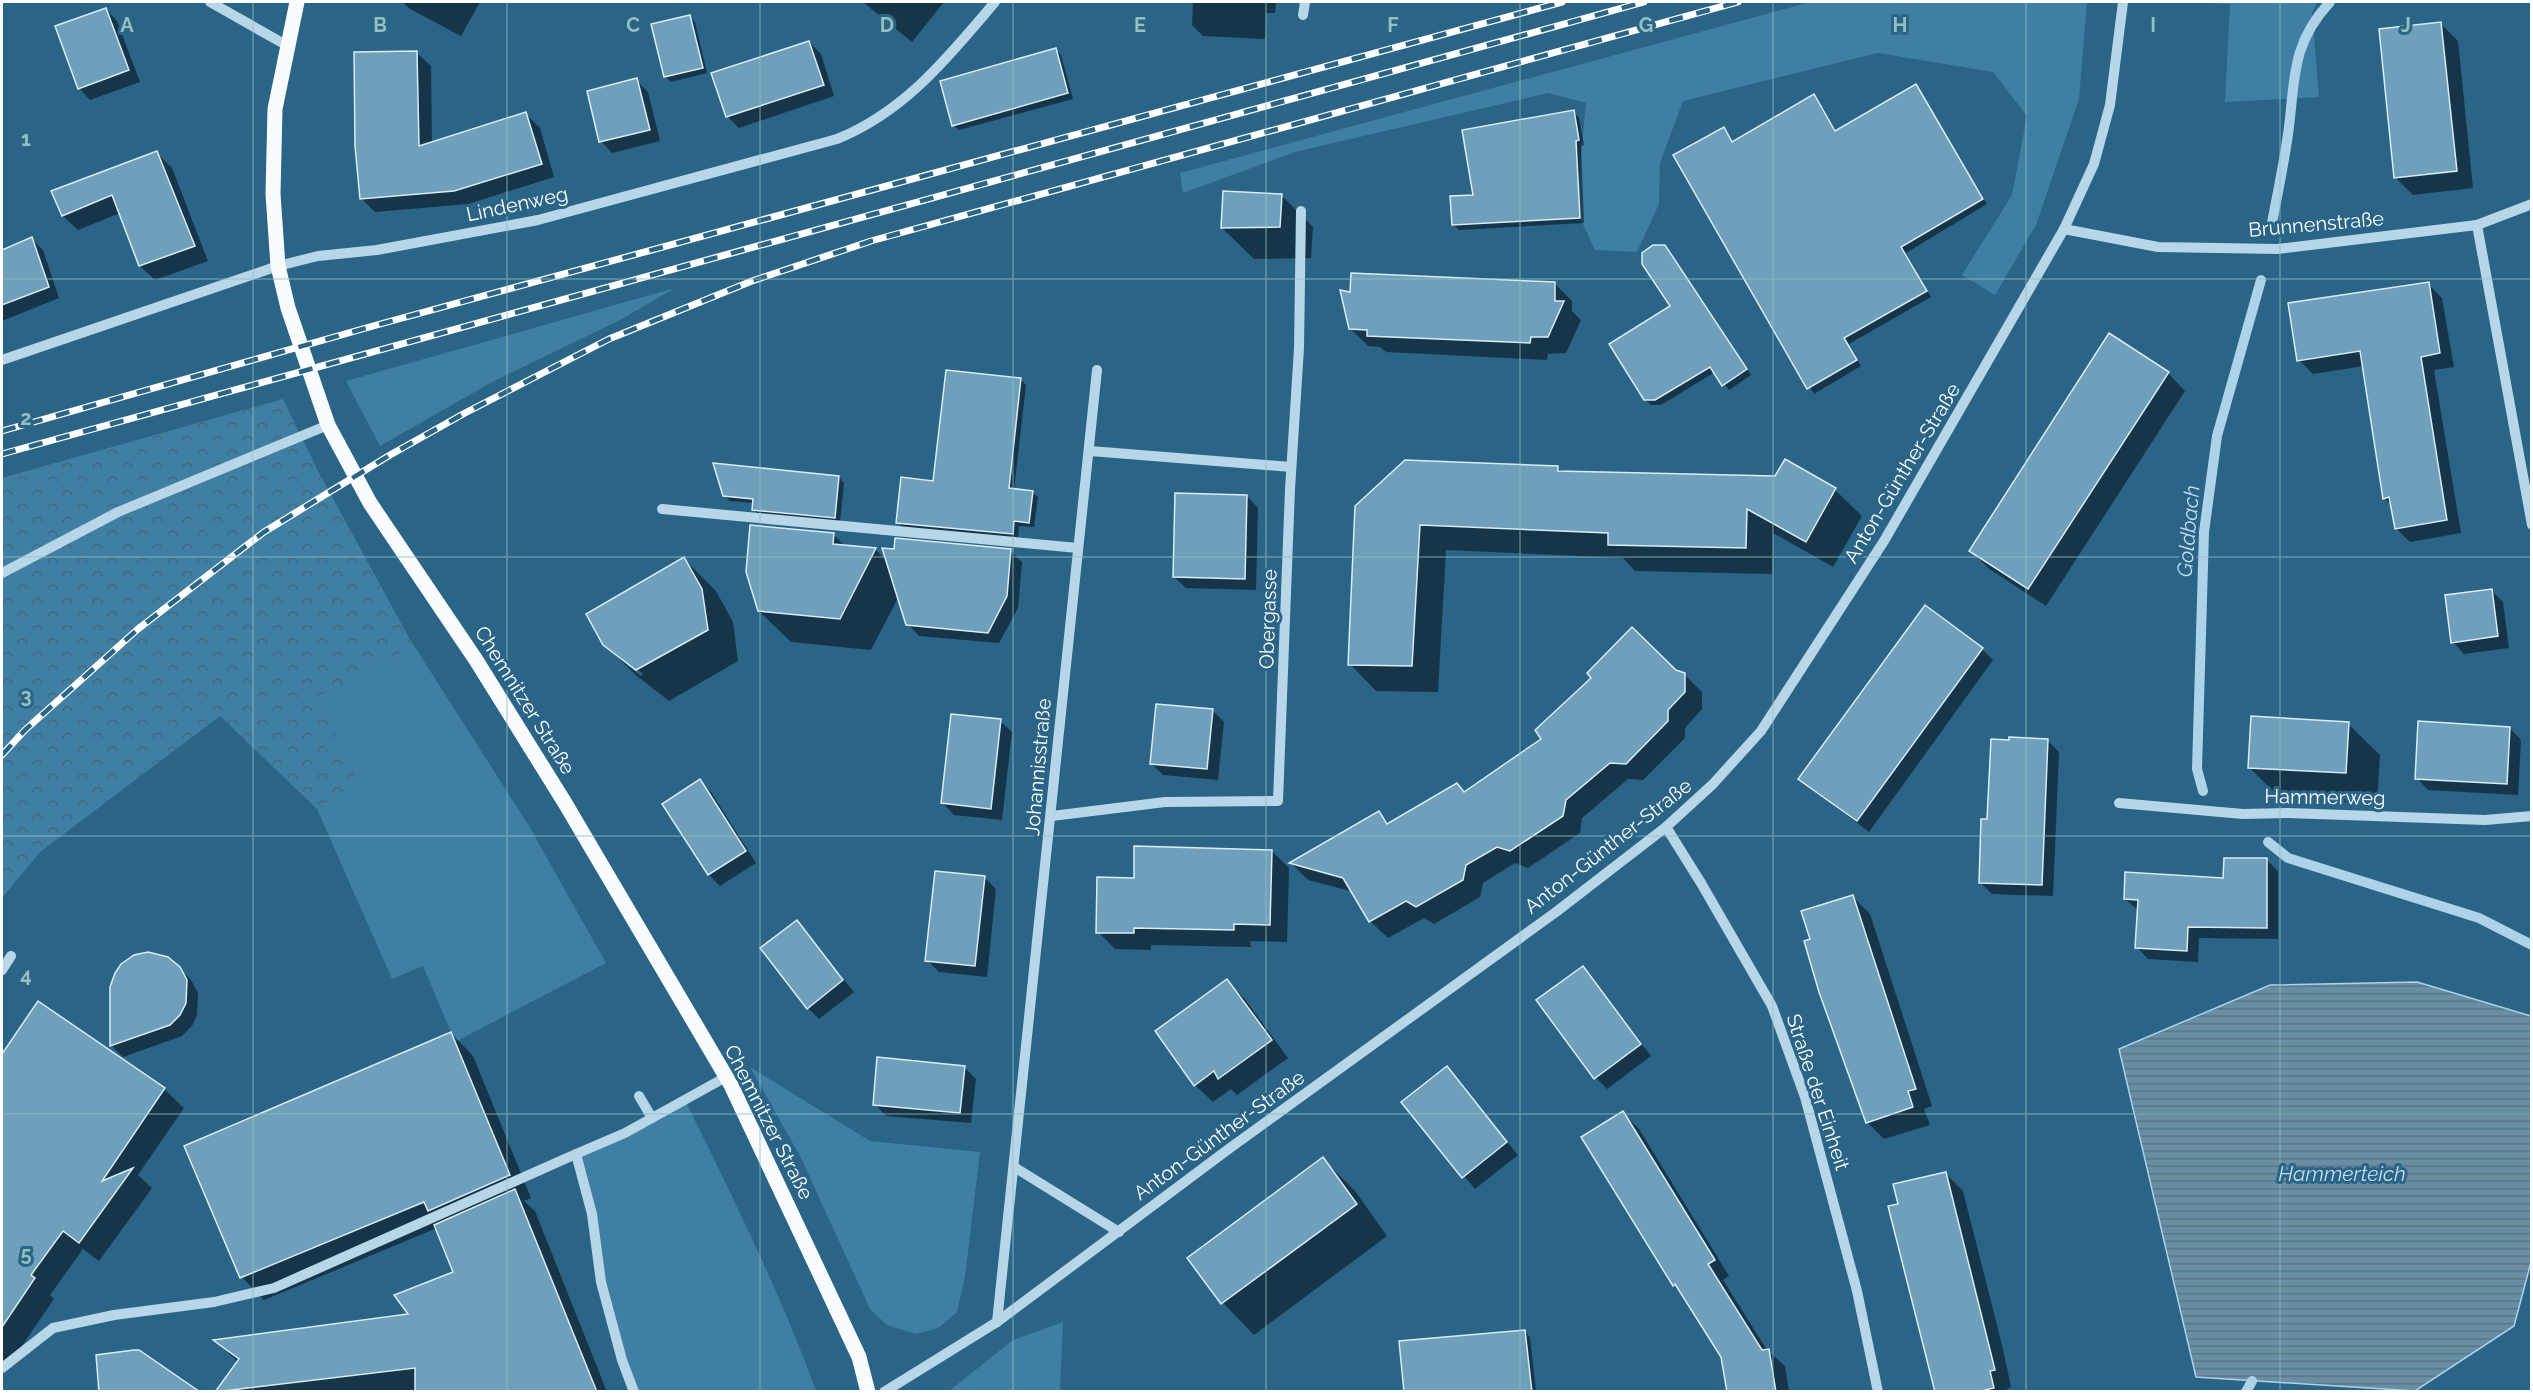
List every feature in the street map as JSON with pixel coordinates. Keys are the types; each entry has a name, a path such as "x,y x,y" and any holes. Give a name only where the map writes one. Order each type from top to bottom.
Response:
{"main road":[{"name":"Chemnitzer Straße","path":"297,2 286,45 275,109 273,194 278,266 288,308 328,425 370,503 476,660 565,803 726,1077 859,1357 868,1392"}],"street":[{"path":"210,2 286,45"},
{"name":"Lindenweg","path":"2,360 278,266 318,256 377,250 538,220 837,139 861,130 903,102 932,74 995,2"},
{"path":"1303,15 1305,2"},
{"name":"Anton-Günther-Straße","path":"884,1392 997,1322 1547,918 1666,827 1713,784 1761,731 1884,541 2064,229 2094,164 2110,105 2123,2"},
{"name":"Brunnenstraße","path":"2064,229 2158,247 2277,249 2477,225 2532,204"},
{"name":"Obergasse","path":"1052,816 1165,802 1278,801 1291,467 1299,348 1301,211"},
{"path":"2477,225 2532,525"},
{"name":"Johannisstraße","path":"997,1322 1052,816 1097,370"},
{"path":"2,573 118,512 328,425"},
{"path":"1090,451 1291,467"},
{"path":"662,509 1078,548"},
{"name":"Hammerweg","path":"2119,803 2243,814 2288,813 2485,820 2532,816"},
{"name":"Straße der Einheit","path":"1666,827 1772,1006 1805,1097 1857,1291 1878,1392"},
{"path":"2,970 11,956"},
{"path":"2,1368 53,1328 114,1315 214,1302 274,1288 625,1133 726,1077"},
{"path":"639,1096 652,1118"},
{"path":"576,1154 592,1214 601,1282 621,1360 634,1392"},
{"path":"1014,1167 1119,1232"}],"green space":[{"path":"1810,2 2087,2 2079,99 2036,225 1995,295 1962,275 2012,195 2027,116 1993,72 1878,53 1683,101 1660,163 1659,204 1637,252 1595,250 1580,218 1578,189 1586,103 1548,93 1295,152 1183,193 1180,173"},
{"path":"2182,2 2317,2 2312,13 2319,97 2225,102 2230,4"},
{"path":"675,288 622,319 492,382 380,446 346,381"},
{"path":"283,399 318,471 413,645 359,677 316,696 357,780 317,809 220,716 40,852 2,898 2,478"},
{"path":"413,644 529,826 606,963 455,1042 423,966 392,979 317,809 357,780 316,696 359,677"},
{"path":"750,1067 870,1141 980,1152 965,1277 957,1312 938,1328 916,1334 887,1325 870,1309 801,1158"},
{"path":"685,1100 771,1280 816,1391 634,1391 622,1360 576,1154"},
{"path":"1063,1322 1060,1391 949,1391 1013,1340"}],"water":[{"name":"Hammerteich","path":"2417,982 2531,1016 2531,1262 2514,1326 2415,1391 2196,1377 2119,1049 2270,985"}],"building":[{"path":"106,8 129,70 78,89 55,26"},
{"path":"690,15 703,68 664,77 651,24"},
{"path":"2441,22 2457,171 2394,178 2379,29"},
{"path":"809,41 824,85 726,117 711,73"},
{"path":"1056,48 1068,93 952,126 940,81"},
{"path":"417,51 419,146 526,112 542,164 454,191 360,199 355,146 354,52"},
{"path":"637,78 650,130 599,142 587,91"},
{"path":"1916,84 1983,199 1901,247 1927,291 1844,338 1857,360 1807,389 1673,155 1724,127 1732,142 1814,94 1835,131"},
{"path":"1574,110 1579,140 1576,141 1580,218 1452,225 1450,196 1473,195 1462,130"},
{"path":"157,151 195,246 139,266 112,195 62,216 51,191"},
{"path":"1223,191 1282,194 1280,227 1221,228"},
{"path":"32,237 49,287 2,305 2,250"},
{"path":"1653,245 1665,245 1747,369 1722,386 1710,367 1655,400 1644,400 1609,344 1670,306 1642,264 1642,253"},
{"path":"1351,273 1555,282 1555,301 1564,301 1548,337 1531,337 1530,343 1367,336 1367,330 1349,329 1340,290 1350,292"},
{"path":"2429,282 2440,353 2421,357 2447,520 2395,529 2389,497 2383,499 2360,351 2297,361 2288,303"},
{"path":"2109,333 2169,372 2028,589 1969,551"},
{"path":"946,370 1021,378 1009,488 1033,491 1029,523 1014,521 1013,534 896,523 901,477 933,481"},
{"path":"1785,459 1836,488 1806,542 1747,509 1746,548 1608,545 1608,533 1420,525 1412,666 1348,665 1355,506 1405,460 1558,466 1558,471 1775,476"},
{"path":"713,463 839,476 835,518 752,510 753,499 723,496"},
{"path":"1175,493 1247,495 1245,579 1173,577"},
{"path":"750,525 834,533 833,544 876,548 840,619 758,611 746,572"},
{"path":"895,538 1011,549 1007,596 988,633 906,625 882,548 894,549"},
{"path":"684,557 702,589 708,630 636,670 603,645 586,614"},
{"path":"2492,589 2498,636 2451,643 2445,595"},
{"path":"1925,605 1983,648 1857,821 1798,779"},
{"path":"1632,627 1676,670 1685,673 1685,692 1668,710 1668,721 1626,764 1610,763 1566,800 1563,816 1510,851 1497,847 1466,865 1463,880 1416,907 1406,901 1369,922 1343,878 1289,863 1379,811 1387,824 1457,783 1464,792 1541,739 1535,730 1591,678 1587,673"},
{"path":"1156,704 1213,709 1207,769 1150,764"},
{"path":"951,714 1001,719 991,809 941,803"},
{"path":"2251,716 2349,722 2346,773 2248,768"},
{"path":"2418,721 2510,727 2507,784 2415,779"},
{"path":"2009,737 2048,739 2042,885 1979,883 1981,819 1987,819 1991,739 2009,740"},
{"path":"700,779 746,851 708,875 662,804"},
{"path":"1134,846 1272,850 1270,925 1234,924 1234,930 1134,928 1134,933 1096,933 1097,877 1134,878"},
{"path":"2224,858 2267,858 2267,928 2188,927 2187,951 2135,948 2138,900 2124,899 2125,872 2223,878"},
{"path":"935,871 985,876 975,966 925,961"},
{"path":"1853,895 1916,1089 1908,1091 1913,1107 1866,1123 1819,992 1804,941 1810,939 1801,911"},
{"path":"797,920 843,980 807,1009 760,948"},
{"path":"148,952 168,957 180,967 187,980 186,1003 180,1015 170,1025 110,1046 110,987 115,973 121,964 134,955"},
{"path":"1583,966 1641,1044 1594,1079 1536,1000"},
{"path":"1227,979 1272,1040 1218,1079 1214,1071 1194,1086 1155,1031"},
{"path":"38,1001 165,1088 102,1181 133,1168 79,1243 63,1231 31,1275 35,1278 2,1327 2,1054"},
{"path":"451,1032 510,1175 428,1211 424,1202 240,1278 184,1146"},
{"path":"877,1057 965,1066 960,1113 873,1105"},
{"path":"1447,1066 1507,1142 1462,1178 1401,1102"},
{"path":"1623,1111 1715,1260 1708,1264 1762,1350 1769,1349 1776,1392 1727,1392 1721,1357 1675,1284 1673,1286 1581,1137"},
{"path":"1323,1157 1357,1204 1221,1304 1187,1258"},
{"path":"1946,1172 1995,1370 1990,1371 1994,1388 1977,1392 1935,1392 1888,1206 1898,1204 1893,1184"},
{"path":"515,1189 597,1392 415,1392 415,1368 215,1392 239,1359 213,1340 408,1314 394,1295 453,1272 434,1225"},
{"path":"1525,1330 1532,1392 1404,1392 1399,1341"},
{"path":"139,1350 200,1392 99,1392 96,1355"}],"waterway":[{"name":"Goldbach","path":"2272,223 2300,51 2316,19 2330,2"},
{"name":"Goldbach","path":"2203,791 2197,769 2204,532 2217,436 2261,280"},
{"name":"Goldbach","path":"2268,842 2288,858 2479,918 2532,945"},
{"name":"Goldbach","path":"2246,1392 2252,1381"}],"railway":[{"path":"2,431 373,326 1562,2"},
{"path":"2,454 1644,2"},
{"path":"2,755 25,730 138,629 264,532 390,455 465,413 609,339 752,281 871,241 1738,2"}]}
